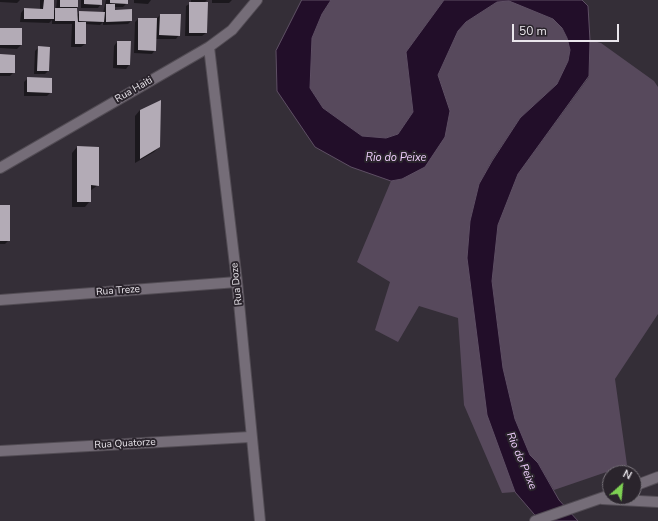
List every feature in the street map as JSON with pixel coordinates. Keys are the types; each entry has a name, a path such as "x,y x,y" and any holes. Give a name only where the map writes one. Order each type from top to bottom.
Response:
{"street":[{"name":"Rua Haiti","path":"0,168 209,47 232,30 257,0"},
{"name":"Rua Doze","path":"209,47 237,282 250,437 260,521"},
{"name":"Rua Treze","path":"0,300 237,282"},
{"name":"Rua Quatorze","path":"0,450 250,437"},
{"path":"642,483 658,477"},
{"path":"535,521 600,499 658,502"}],"shaded area":[{"path":"331,0 444,0 406,52 413,112 398,134 386,138 362,136 323,108 310,88 312,38 322,14"},
{"path":"509,0 553,19 562,28 567,38 570,50 568,61 557,84 520,118 492,160 479,184 470,221 467,258 487,414 515,492 502,493 464,405 458,318 419,306 398,342 375,330 390,282 357,262 391,181 402,179 450,111 438,75 458,31 466,22 497,2"},
{"path":"590,40 601,43 654,81 658,87 658,314 615,379 627,465 602,465 602,474 554,490 538,463 530,455 515,419 503,368 492,281 498,225 518,174 589,77"}],"water":[{"name":"Rio do Peixe","path":"302,0 331,0 322,14 312,38 310,88 323,108 362,136 386,138 398,134 413,112 406,52 444,0 582,0 588,6 590,40 589,76 518,174 498,225 492,281 503,368 515,419 530,455 538,463 559,500 578,521 540,521 515,492 487,415 467,258 470,221 479,184 520,118 557,84 568,61 570,50 567,38 562,28 553,19 509,1 497,2 466,22 458,31 438,75 450,111 445,137 425,167 402,179 391,181 351,167 315,147 277,91 276,51"}],"building":[{"path":"44,0 54,0 54,19 24,19 24,8 43,9"},
{"path":"60,0 78,0 78,7 60,7"},
{"path":"84,0 102,0 102,5 84,4"},
{"path":"110,0 128,0 128,4 110,3"},
{"path":"189,2 208,2 207,33 189,33"},
{"path":"106,4 115,4 115,10 132,9 132,21 106,22"},
{"path":"55,8 77,8 78,22 86,22 86,44 75,44 75,21 55,21"},
{"path":"79,11 105,12 104,22 79,21"},
{"path":"160,14 181,14 180,36 159,35"},
{"path":"138,18 157,18 156,51 138,50"},
{"path":"0,28 22,28 22,45 0,45"},
{"path":"117,41 131,41 130,65 117,65"},
{"path":"38,46 50,47 49,71 37,71"},
{"path":"0,54 15,55 15,73 0,73"},
{"path":"27,77 52,78 52,93 27,92"},
{"path":"161,100 160,147 140,159 140,110"},
{"path":"77,146 99,147 99,186 91,185 91,202 77,202"},
{"path":"0,205 10,205 10,241 0,241"}]}
